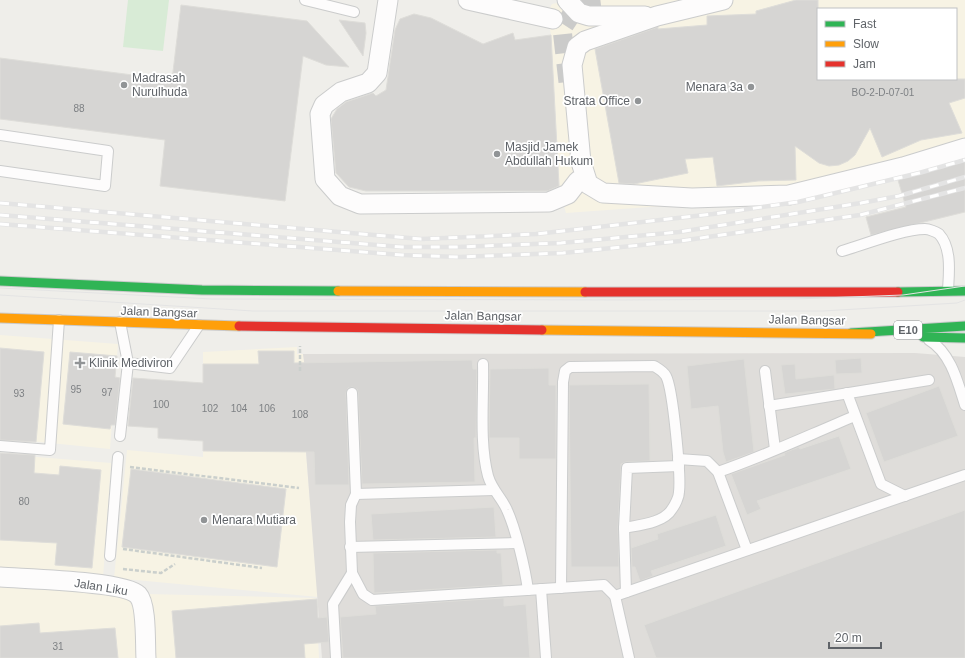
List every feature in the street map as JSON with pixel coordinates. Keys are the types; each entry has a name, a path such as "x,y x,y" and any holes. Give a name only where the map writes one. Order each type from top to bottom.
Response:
{"main road":[{"name":"Jalan Bangsar","path":"0,281 202,290 787,293 965,291"},
{"name":"Jalan Bangsar","path":"0,318 199,325 851,333 965,338"},
{"name":"E10","path":"851,333 965,326"}],"street":[{"path":"388,0 377,73 368,83 341,92 324,105 320,114 325,179 340,196 360,204 549,202 568,194 578,181"},
{"path":"468,0 553,19"},
{"path":"723,0 657,16 585,41 577,48 572,65 581,162 588,184 603,192 692,198 789,195 904,167 965,148"},
{"path":"575,1 579,13 589,16 657,16"},
{"name":"Jalan Liku","path":"0,577 106,585 130,590 139,596 143,608 146,658"}],"lane":[{"path":"305,0 354,12"},
{"path":"0,135 108,151 105,186 0,171"},
{"path":"842,251 900,234 926,229 938,233 945,244 948,258 948,290"},
{"path":"0,446 50,450 59,320"},
{"path":"120,322 128,363 120,436"},
{"path":"128,363 170,368 199,325"},
{"path":"924,337 937,346 947,358 965,405"},
{"path":"483,364 484,444 488,476 494,490 507,510 525,573 528,590"},
{"path":"561,588 563,382 565,371 570,368 654,366 661,370 666,376 670,393 679,463 679,493 672,510 658,519 624,528"},
{"path":"765,370 775,449"},
{"path":"769,406 929,380"},
{"path":"352,393 356,494 351,505 350,547 352,573 363,594 372,600 604,585 615,596 629,658"},
{"path":"847,393 881,484 906,496"},
{"path":"718,472 761,457 775,449 855,416"},
{"path":"626,592 624,528 628,468 707,461 718,472 747,550"},
{"path":"110,552 118,462"},
{"path":"615,596 965,475"},
{"path":"356,494 494,490"},
{"path":"350,547 517,543"},
{"path":"336,658 332,604 352,573"},
{"path":"541,589 546,658"}],"path":[{"path":"300,346 300,371"},
{"path":"118,462 148,468 299,488"},
{"path":"110,552 262,568"},
{"path":"118,568 161,573 175,564"}],"shaded area":[{"path":"572,0 965,0 965,157 691,204 566,213 560,193 551,35 547,13 552,4"},
{"path":"0,335 118,344 110,449 0,438"},
{"path":"297,347 297,354 303,354 306,376 306,452 318,597 114,578 127,450 203,457 203,352"},
{"path":"915,353 965,357 965,658 322,658 306,452 306,376 303,354"},
{"path":"0,454 111,463 102,593 316,598 319,658 0,658"}],"green space":[{"path":"128,0 169,0 163,51 123,47"}],"building":[{"path":"796,0 818,0 817,80 965,79 965,98 949,103 962,133 921,140 882,157 870,128 855,155 848,161 839,165 829,166 819,163 795,146 796,180 758,181 717,186 713,157 685,159 688,173 634,184 619,183 595,49 658,27 658,29 707,25 707,16 756,14 756,11"},
{"path":"181,5 307,21 349,67 326,65 303,56 285,201 160,186 165,140 0,119 0,58 172,80"},
{"path":"414,14 431,18 483,44 513,33 515,40 551,35 559,186 547,191 366,191 349,187 336,173 331,119 337,109 346,102 373,93 376,96 386,90 395,30 400,19"},
{"path":"339,20 365,23 366,33 363,56"},
{"path":"965,160 965,212 871,235 866,217 906,207 898,180"},
{"path":"0,348 44,352 36,442 0,440"},
{"path":"258,351 294,351 294,363 472,360 473,369 477,369 476,438 474,438 475,482 362,484 358,393 357,389 352,387 348,388 346,393 349,485 315,485 314,452 203,451 203,441 158,438 158,428 128,426 133,378 203,383 203,364 259,364"},
{"path":"70,352 117,356 115,377 120,378 115,425 111,425 110,429 63,424"},
{"path":"861,358 862,373 836,374 835,360"},
{"path":"744,359 754,452 726,462 723,452 718,406 691,409 687,366"},
{"path":"795,364 796,379 834,375 835,389 785,394 781,365"},
{"path":"549,368 549,385 556,385 556,459 519,459 519,438 489,438 490,369"},
{"path":"649,384 650,461 626,462 621,464 618,528 619,567 571,567 569,385"},
{"path":"939,386 958,436 884,462 866,413"},
{"path":"839,436 851,469 757,501 761,509 747,515 731,474 785,455 784,453 799,447 800,449"},
{"path":"0,453 35,455 34,473 59,475 60,466 101,470 92,568 55,565 57,543 0,540"},
{"name":"Menara Mutiara","path":"131,469 286,489 277,567 122,547"},
{"path":"494,507 496,537 373,540 371,514"},
{"path":"965,510 965,658 656,658 644,625"},
{"path":"716,515 726,546 651,571 653,576 640,581 635,567 632,567 631,548 658,539 657,534"},
{"path":"497,550 497,553 501,553 503,585 374,593 373,553"},
{"path":"504,598 504,606 526,604 530,658 343,658 340,617 376,614 375,606"},
{"path":"317,599 318,618 327,617 329,642 304,644 305,658 176,658 172,611"},
{"path":"39,623 40,633 115,628 118,658 0,658 0,626"}],"tunnel":[{"path":"568,82 562,29 579,3 605,0"}],"tram line":[{"path":"0,288 212,299 620,300 795,299 903,295 965,286"},
{"path":"0,295 253,311 823,311 957,303 965,300"}],"railway":[{"path":"0,203 421,239 536,234 713,214 798,202 919,173 965,160"},
{"path":"0,215 402,247 457,247 561,243 679,232 861,203 899,196 965,177"},
{"path":"0,224 402,255 459,257 563,253 680,241 860,215 965,188"}],"traffic: fast":[{"path":"0,281 202,290 338,291"},
{"path":"898,292 965,291"},
{"path":"851,333 965,326"},
{"path":"923,337 965,338"}],"traffic: slow":[{"path":"338,291 585,292"},
{"path":"0,318 239,326"},
{"path":"542,330 871,334"}],"traffic: jam":[{"path":"585,292 898,292"},
{"path":"239,326 542,330"}],"place":[{"name":"Madrasah Nurulhuda","path":"124,85"},
{"name":"Menara 3a","path":"751,87"},
{"name":"Strata Office","path":"638,101"},
{"name":"Masjid Jamek Abdullah Hukum","path":"497,154"},
{"name":"Klinik Mediviron","path":"80,363"},
{"name":"Menara Mutiara","path":"204,520"}]}
